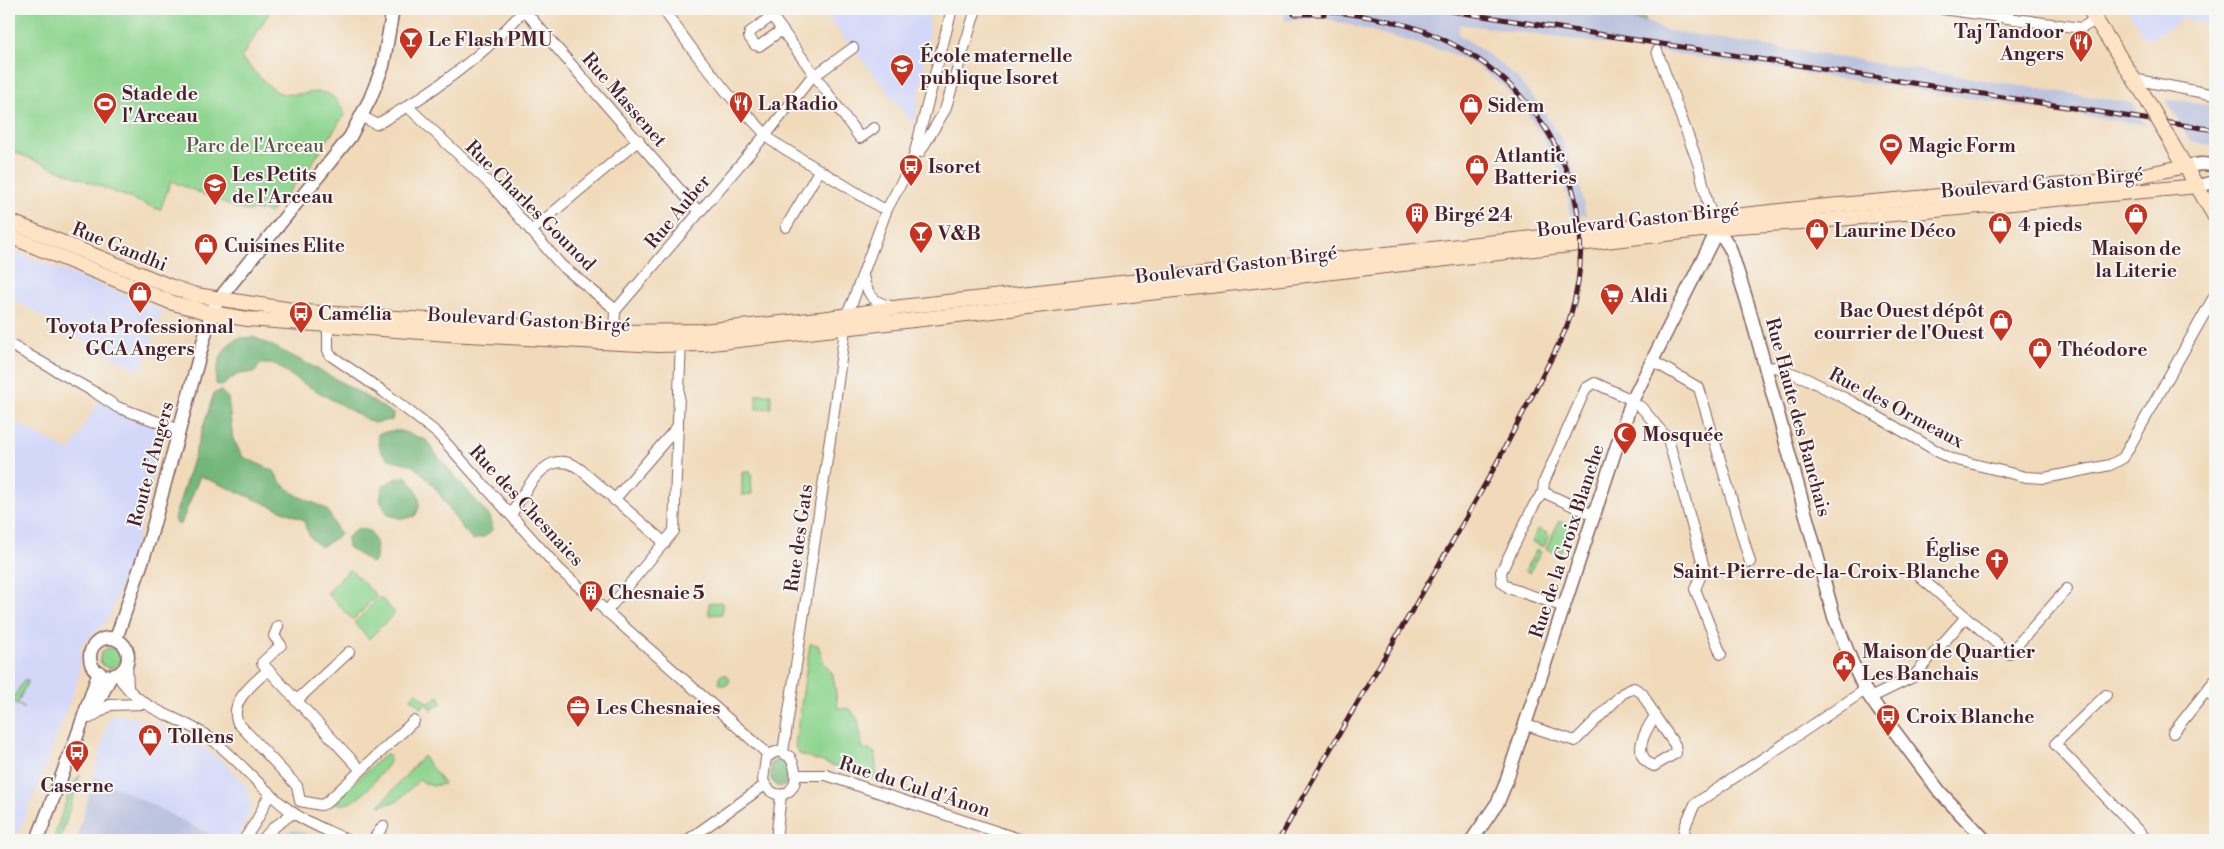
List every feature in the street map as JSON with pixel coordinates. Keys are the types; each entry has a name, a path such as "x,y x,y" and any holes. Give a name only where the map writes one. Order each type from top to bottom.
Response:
{"main road":[{"path":"2092,14 2144,95 2215,217"},
{"name":"Boulevard Gaston Birgé","path":"211,313 248,319 328,319 614,332 681,338 703,344 845,322 2120,180 2186,166"},
{"name":"Boulevard Gaston Birgé","path":"845,322 901,308 1716,224 2198,186"},
{"name":"Rue Gandhi","path":"9,221 172,287 196,295 219,299"},
{"name":"Rue Gandhi","path":"9,236 173,303 211,313"},
{"name":"Boulevard Gaston Birgé","path":"219,299 328,319 459,334 681,338"}],"street":[{"name":"Route d’Angers","path":"116,639 150,538 211,313 219,299 350,137 362,116 383,66 394,9"},
{"path":"362,116 376,124 408,107 437,88 498,39 524,9"},
{"name":"Rue Massenet","path":"524,9 639,140 699,212"},
{"path":"663,9 729,95 778,146 880,207 887,209"},
{"path":"912,163 924,123 952,9"},
{"path":"912,163 940,121 945,110 976,9"},
{"path":"1947,9 2082,28 2092,14"},
{"path":"782,30 759,46 755,45 750,38 750,32 775,12 782,30 860,138 874,128"},
{"name":"Rue Auber","path":"615,311 814,75 853,48"},
{"path":"1657,51 1699,166 1708,205 1716,224"},
{"path":"2133,79 2215,94"},
{"name":"Rue Charles Gounod","path":"408,107 492,186 561,265 615,311"},
{"path":"531,230 639,140"},
{"name":"Rue des Gats","path":"783,752 845,322 887,209 912,163"},
{"path":"2186,166 2215,165"},
{"path":"786,227 819,171"},
{"path":"2198,186 2215,182"},
{"name":"Rue de la Croix Blanche","path":"1472,840 1498,802 1526,725 1631,401 1716,224"},
{"name":"Rue Haute des Banchais","path":"1716,224 1730,248 1766,368 1834,617 1851,660 1868,694 1940,792 1984,840"},
{"path":"863,275 867,291 876,302 901,308"},
{"name":"Rue des Ormeaux","path":"1766,368 1776,368 1806,379 1854,403 1949,458 2026,477 2045,478 2110,465 2123,458 2215,295"},
{"path":"614,332 615,311"},
{"name":"Rue des Chesnaies","path":"328,319 330,355 436,432 560,570 769,755"},
{"path":"606,612 674,531 681,338"},
{"path":"9,344 117,407 180,430"},
{"path":"1651,360 1699,388 1750,562"},
{"path":"1565,607 1509,588 1501,579 1501,572 1534,505 1544,492 1544,482 1572,418 1589,386 1599,384 1641,407 1668,439 1704,568 1695,588 1721,654"},
{"path":"614,500 678,426"},
{"path":"511,515 545,466 556,462 574,465 665,543"},
{"path":"1544,492 1594,515"},
{"path":"1921,578 1965,618 2010,654 2067,589"},
{"path":"1684,840 1684,830 1695,804 1868,694 1913,677 1965,618"},
{"path":"278,626 274,636 281,645 262,664 361,770"},
{"path":"128,688 128,652 124,644 116,639 105,638 96,643 92,648 90,660 92,666 109,674 128,688 143,704 208,736 231,754 270,793 293,812 347,840"},
{"path":"296,701 349,652"},
{"path":"37,840 45,833 89,718 109,674 127,665"},
{"path":"268,670 241,697 236,719 297,786 300,801 321,805 326,803 414,721"},
{"path":"52,811 109,674"},
{"path":"2173,733 2215,680"},
{"path":"1526,725 1575,741 1623,692 1634,688 1642,693 1675,745 1676,753 1654,766 1649,764 1641,752 1640,746 1645,731 1655,716"},
{"path":"2206,691 2215,698"},
{"path":"2106,695 2055,744 2147,840"},
{"path":"89,718 110,705 143,704"},
{"path":"776,751 783,752 790,757 796,775 793,787 781,795 771,792 765,785 764,764 769,755 776,751"},
{"name":"Rue du Cul d'Ânon","path":"796,775 826,775 1022,840"},
{"path":"688,840 765,785"},
{"path":"244,840 258,818 270,793"},
{"path":"776,840 781,795"},
{"path":"262,840 273,828 293,812"},
{"path":"373,840 383,826"}],"shaded area":[{"name":"École maternelle publique Isoret","path":"821,9 927,9 930,28 914,125"},
{"path":"1284,9 1561,9 1646,21 1664,30 2132,103 2145,125 1657,51 1460,24 1458,34 1500,63 1518,79 1537,102 1562,140 1581,191 1586,215 1571,217 1569,201 1559,170 1542,135 1525,111 1503,86 1475,65 1448,52 1320,17 1285,21"},
{"path":"2128,9 2215,9 2215,26 2188,21 2186,18 2147,41"},
{"path":"2166,99 2215,106 2215,146 2190,141"},
{"path":"9,249 163,310 150,337 154,339 139,371 9,297"},
{"path":"100,398 166,427 138,536 110,615 104,624 81,646 79,676 56,739 16,840 9,840 9,419 70,451"},
{"path":"113,714 151,722 191,740 220,759 246,785 252,807 237,840 221,840 94,776 109,718"},
{"path":"94,776 221,840 76,840"},
{"path":"297,830 322,840 273,840 278,834"}],"green space":[{"name":"Stade de l'Arceau","path":"9,9 261,9 269,13 241,58 278,92 287,94 323,93 331,96 338,102 345,114 306,172 270,213 263,210 244,211 171,181 160,210 9,150"},
{"path":"1561,9 1639,9 1646,21"},
{"path":"254,337 359,393 393,414 392,420 373,423 299,381 275,364 260,364 255,372 238,374 222,386 216,384 220,358 231,342 241,338"},
{"path":"221,391 228,398 233,439 243,457 274,471 281,483 298,496 328,511 340,535 321,547 314,542 304,520 200,476 181,524 176,524 174,519 214,393"},
{"path":"756,394 771,394 771,408 756,409"},
{"path":"389,431 401,431 426,440 439,458 491,518 493,529 486,536 473,540 433,485 421,472 408,464 385,456 379,445 378,434"},
{"path":"742,472 751,472 752,494 742,495"},
{"path":"406,476 416,490 419,505 415,516 403,519 388,515 380,499 383,486 393,480"},
{"path":"1559,521 1572,526 1559,555 1546,549"},
{"path":"358,528 370,531 377,544 376,560 371,563 348,547 347,538"},
{"path":"1538,529 1549,534 1544,547 1532,542"},
{"path":"1537,549 1541,552 1529,573 1525,570"},
{"path":"350,569 377,596 353,620 327,593"},
{"path":"380,597 395,613 369,639 354,623"},
{"path":"722,602 722,614 709,615 709,603"},
{"path":"810,644 818,645 824,663 833,675 838,708 850,709 858,720 863,748 875,753 877,780 799,754 795,746"},
{"path":"106,648 114,648 120,654 120,662 114,668 106,668 100,662 100,654"},
{"path":"724,674 730,680 724,686 718,680"},
{"path":"25,679 28,681 17,704 24,708 11,701"},
{"path":"416,692 427,702 421,708 411,698"},
{"path":"439,696 442,703 431,710 427,704"},
{"path":"388,754 390,756 389,763 365,792 350,803 341,804 333,802 384,755"},
{"path":"423,756 444,784 432,786 419,780 398,801 379,806"},
{"path":"779,758 787,763 790,775 789,783 782,787 776,786 771,779 771,763"},
{"path":"80,775 60,840 53,840 72,784"}],"railway":[{"path":"1279,840 1331,747 1467,517 1543,375 1565,332 1579,272 1580,229 1572,187 1557,148 1534,113 1506,81 1471,55 1419,29 1375,18 1316,9"},
{"path":"1437,9 2215,130"},
{"path":"1294,14 1324,14"}],"place":[{"name":"Le Flash PMU","path":"411,60"},
{"name":"Taj Tandoor Angers","path":"2081,63"},
{"name":"École maternelle publique Isoret","path":"902,87"},
{"name":"La Radio","path":"741,124"},
{"name":"Stade de l'Arceau","path":"105,125"},
{"name":"Sidem","path":"1471,126"},
{"name":"Magic Form","path":"1891,166"},
{"name":"Isoret","path":"911,187"},
{"name":"Atlantic Batteries","path":"1477,187"},
{"name":"Les Petits de l'Arceau","path":"215,206"},
{"name":"Birgé 24","path":"1417,235"},
{"name":"Maison de la Literie","path":"2136,236"},
{"name":"4 pieds","path":"2000,245"},
{"name":"Laurine Déco","path":"1817,251"},
{"name":"V&B","path":"921,254"},
{"name":"Cuisines Elite","path":"206,266"},
{"name":"Toyota Professionnal GCA Angers","path":"140,314"},
{"name":"Aldi","path":"1612,316"},
{"name":"Camélia","path":"301,334"},
{"name":"Bac Ouest dépôt courrier de l'Ouest","path":"2001,342"},
{"name":"Théodore","path":"2040,370"},
{"name":"Mosquée","path":"1625,455"},
{"name":"Église Saint-Pierre-de-la-Croix-Blanche","path":"1997,581"},
{"name":"Chesnaie 5","path":"591,613"},
{"name":"Maison de Quartier Les Banchais","path":"1844,683"},
{"name":"Les Chesnaies","path":"578,728"},
{"name":"Croix Blanche","path":"1888,737"},
{"name":"Tollens","path":"150,757"},
{"name":"Caserne","path":"77,773"}],"park label":[{"name":"Parc de l'Arceau","path":"255,145"}]}
